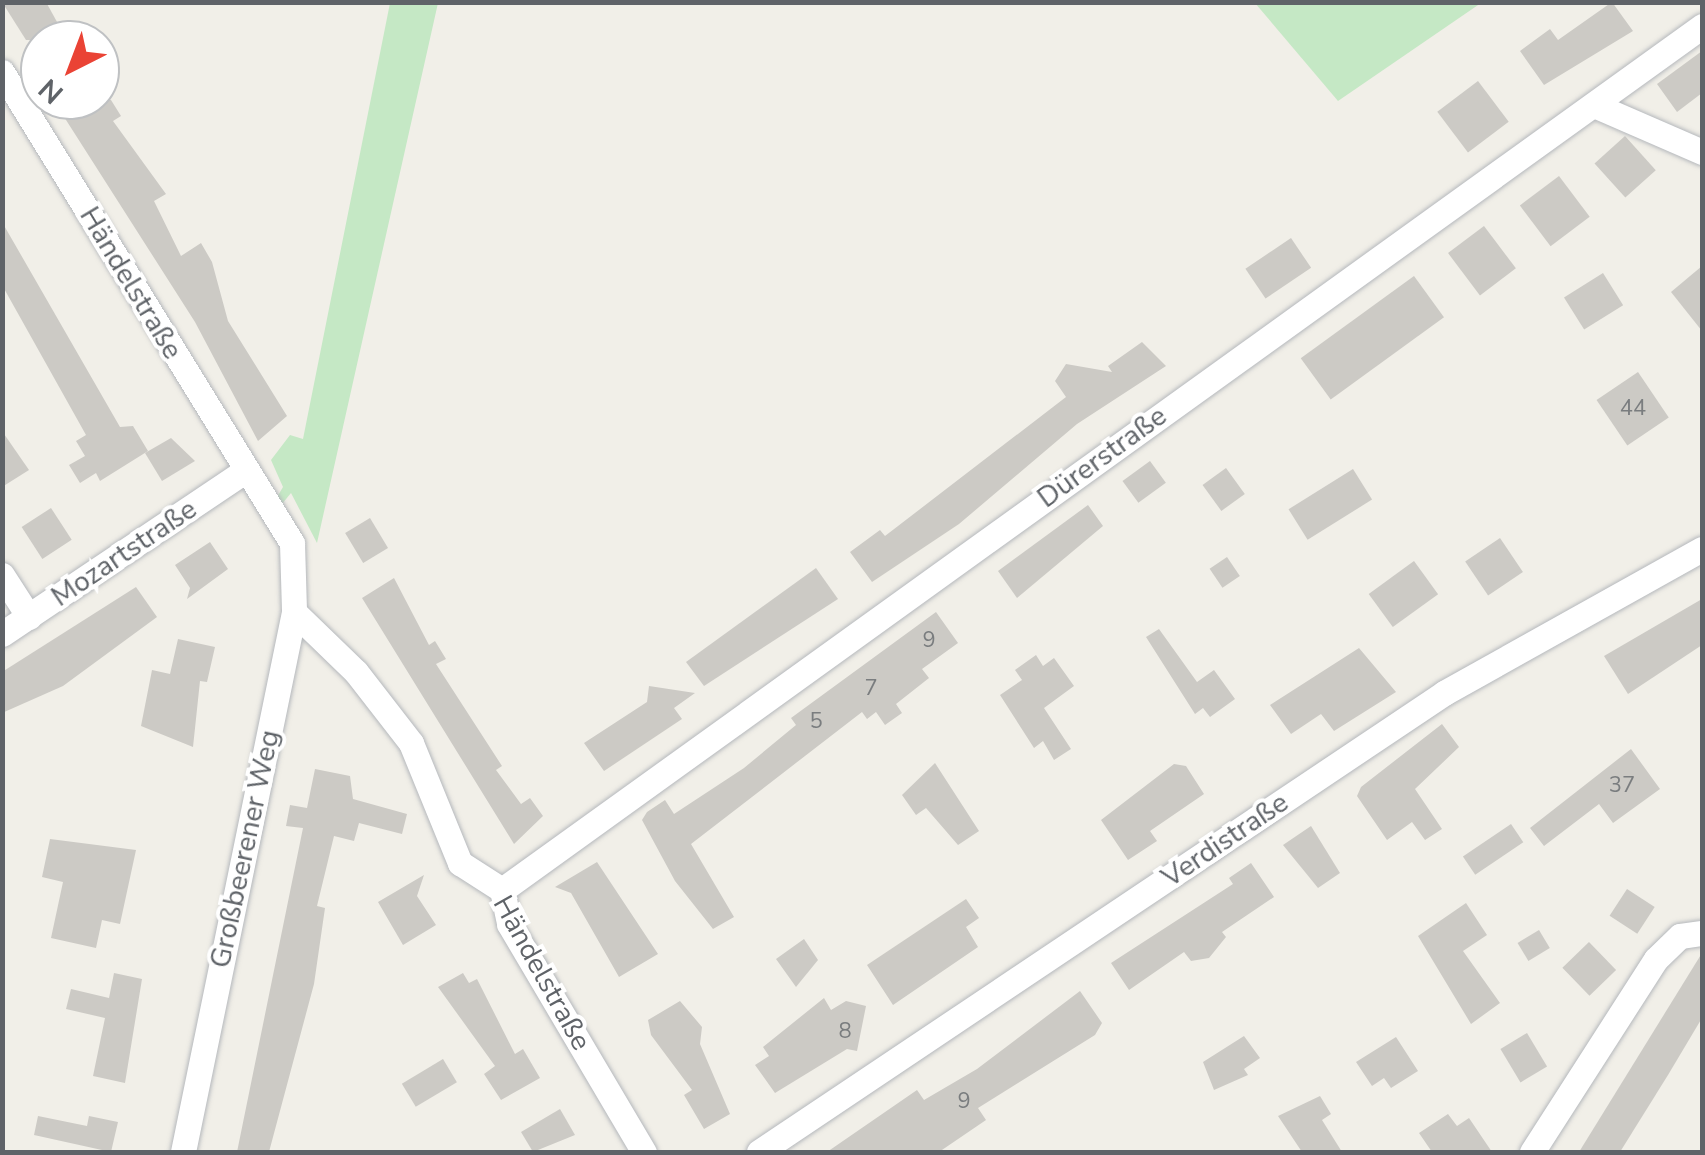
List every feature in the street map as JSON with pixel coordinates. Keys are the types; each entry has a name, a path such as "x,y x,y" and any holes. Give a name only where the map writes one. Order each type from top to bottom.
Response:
{"street":[{"name":"Dürerstraße","path":"502,890 1702,26"},
{"name":"Händelstraße","path":"2,72 292,544"},
{"path":"1594,105 1702,152"},
{"name":"Mozartstraße","path":"2,634 245,472"},
{"name":"Großbeerener Weg","path":"183,1152 294,612 292,544"},
{"name":"Verdistraße","path":"760,1152 1444,693 1702,548"},
{"path":"2,575 29,617"},
{"name":"Händelstraße","path":"294,612 356,672 411,744 460,863 502,890 509,924 644,1152"},
{"path":"1532,1152 1656,958 1680,936 1702,933"}],"green space":[{"path":"390,3 438,3 317,543 291,493 277,510 273,504 283,487 271,460 290,435 303,439"},
{"path":"1255,3 1481,3 1338,101"}],"building":[{"path":"2,2 46,2 56,20 20,20 20,30"},
{"path":"1612,2 1633,31 1544,85 1520,51 1550,29 1558,40"},
{"path":"1702,51 1702,93 1677,112 1657,84"},
{"path":"1478,81 1509,122 1468,152 1437,112"},
{"path":"66,120 115,120 166,194 154,201 181,256 201,243 212,262 228,321 287,416 258,441 195,322"},
{"path":"1625,136 1656,170 1625,198 1595,163"},
{"path":"1559,176 1590,217 1551,246 1520,205"},
{"path":"2,222 120,427 133,426 148,451 100,481 96,473 80,483 69,465 85,456 76,441 86,435 2,285"},
{"path":"1484,226 1516,268 1480,295 1448,253"},
{"path":"1291,238 1311,268 1266,299 1245,269"},
{"path":"1702,266 1702,331 1671,292"},
{"path":"1603,273 1623,305 1584,330 1564,297"},
{"path":"1414,276 1444,317 1331,400 1301,358"},
{"path":"1142,342 1166,366 1077,424 959,524 872,582 850,552 880,530 885,536 1066,397 1055,381 1066,364 1112,372 1108,366"},
{"path":"1638,372 1669,418 1627,446 1597,400"},
{"path":"2,431 29,470 2,487"},
{"path":"171,438 195,461 162,481 145,453"},
{"path":"1150,461 1166,483 1138,503 1122,481"},
{"path":"1226,468 1245,494 1221,511 1203,485"},
{"path":"1353,469 1372,500 1308,540 1289,509"},
{"path":"1088,505 1103,526 1017,598 998,571"},
{"path":"51,508 72,540 42,559 22,527"},
{"path":"370,518 388,548 363,563 345,533"},
{"path":"1500,538 1523,572 1488,595 1465,561"},
{"path":"210,542 228,569 187,599 190,588 175,565"},
{"path":"1227,557 1240,576 1222,588 1210,569"},
{"path":"1414,561 1438,594 1393,627 1369,594"},
{"path":"816,568 838,599 704,686 686,662"},
{"path":"394,578 429,645 435,641 446,659 436,664 502,766 496,770 521,804 530,798 543,816 514,844 362,598"},
{"path":"136,587 157,617 63,686 2,713 2,672"},
{"path":"1702,599 1702,645 1628,694 1604,656"},
{"path":"936,612 958,643 922,669 929,678 896,704 902,713 885,725 876,712 867,719 862,712 691,844 734,917 713,929 675,881 642,820 647,812 665,800 674,814 744,768 796,725 791,718"},
{"path":"1159,629 1197,682 1214,670 1235,699 1210,717 1203,708 1195,714 1146,637"},
{"path":"178,639 215,647 207,682 200,681 193,747 141,726 152,670 170,674"},
{"path":"1359,648 1396,692 1334,731 1321,714 1291,734 1270,705"},
{"path":"1036,655 1043,666 1054,658 1074,686 1044,708 1071,749 1054,760 1043,741 1034,748 1000,695 1022,680 1015,670"},
{"path":"649,686 695,693 674,708 682,719 604,771 584,743 647,702"},
{"path":"1442,724 1459,747 1415,789 1442,829 1425,840 1412,822 1387,840 1357,796 1361,787"},
{"path":"1631,749 1660,789 1613,823 1599,804 1544,846 1530,828"},
{"path":"935,763 979,831 958,845 926,808 916,815 902,795"},
{"path":"1174,764 1186,766 1204,794 1150,831 1157,841 1128,860 1101,820"},
{"path":"315,769 350,776 353,799 407,814 402,834 359,823 354,841 334,836 317,906 325,908 314,984 269,1152 237,1152 303,828 286,826 290,805 307,808"},
{"path":"1511,824 1523,842 1475,875 1463,856"},
{"path":"1311,826 1340,873 1318,888 1283,845"},
{"path":"50,839 136,850 120,924 102,920 96,948 51,938 63,882 42,877"},
{"path":"597,862 658,954 619,977 571,893 555,887"},
{"path":"1251,863 1274,897 1222,932 1226,937 1209,958 1191,961 1184,952 1129,990 1111,963 1233,884 1229,878"},
{"path":"424,875 417,896 436,925 403,945 378,902"},
{"path":"1627,889 1655,907 1637,934 1610,916"},
{"path":"966,899 979,918 966,927 978,947 893,1005 867,965"},
{"path":"1466,903 1487,935 1463,951 1500,1003 1471,1024 1418,936"},
{"path":"1539,930 1550,948 1528,961 1518,943"},
{"path":"804,939 818,960 796,987 776,959"},
{"path":"1589,942 1616,970 1589,996 1562,968"},
{"path":"1702,953 1702,1018 1668,1075 1620,1152 1579,1152"},
{"path":"114,973 142,979 125,1083 93,1076 105,1018 66,1009 71,989 109,998"},
{"path":"463,973 469,983 477,979 515,1054 523,1049 540,1078 501,1100 484,1074 495,1066 438,987"},
{"path":"1080,991 1102,1023 1095,1035 978,1108 986,1120 939,1152 827,1152 917,1090 924,1100 977,1069"},
{"path":"824,998 831,1010 846,1001 866,1006 857,1051 847,1049 775,1093 755,1065 769,1056 763,1047"},
{"path":"680,1001 702,1027 700,1044 730,1114 704,1129 684,1095 692,1090 651,1035 648,1020"},
{"path":"1527,1033 1547,1066 1521,1082 1500,1049"},
{"path":"1244,1036 1260,1058 1244,1069 1248,1075 1214,1090 1203,1062"},
{"path":"1396,1037 1418,1071 1391,1088 1384,1078 1372,1086 1356,1062"},
{"path":"443,1059 457,1082 416,1107 402,1084"},
{"path":"1320,1096 1331,1114 1322,1120 1342,1152 1302,1152 1278,1116"},
{"path":"560,1109 575,1135 533,1152 521,1132"},
{"path":"1448,1114 1457,1126 1469,1118 1492,1152 1432,1152 1419,1133"},
{"path":"38,1116 87,1126 89,1116 118,1122 111,1152 34,1135"}]}
